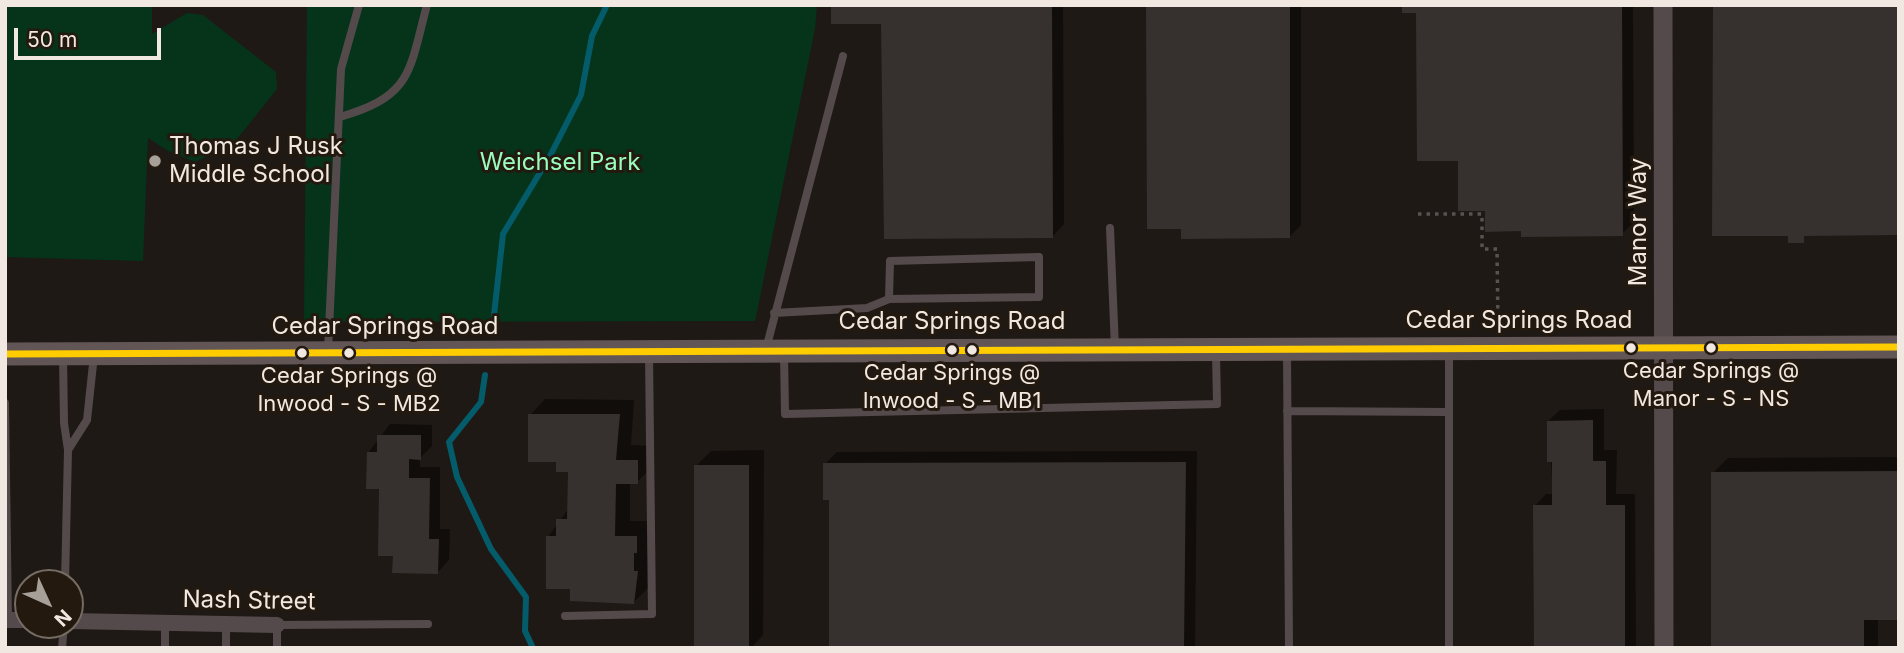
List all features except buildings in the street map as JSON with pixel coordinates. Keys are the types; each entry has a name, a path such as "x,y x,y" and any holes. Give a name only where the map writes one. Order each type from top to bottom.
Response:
{"main road":[{"name":"Cedar Springs Road","path":"5,354 1899,346"}],"street":[{"name":"Manor Way","path":"1663,5 1664,648"},
{"name":"Nash Street","path":"84,621 277,625"}],"lane":[{"path":"328,354 341,69 359,5"},
{"path":"340,117 363,110 405,81 427,5"},
{"path":"843,56 774,313 775,349 785,414 1217,404 1216,347"},
{"path":"1110,228 1115,348"},
{"path":"774,313 867,308 889,299 1039,297 1039,257 890,261 889,299"},
{"path":"1287,347 1289,648"},
{"path":"1449,347 1449,648"},
{"path":"565,616 652,614 649,351"},
{"path":"63,355 64,423 68,450 65,569"},
{"path":"68,450 87,420 94,355"},
{"path":"5,403 6,620"},
{"path":"1287,411 1449,412"},
{"path":"165,623 165,648"},
{"path":"226,624 226,648"},
{"name":"Nash Street","path":"277,625 428,624"},
{"path":"277,625 277,648"}],"path":[{"path":"1418,214 1482,214 1482,249 1497,249 1498,325"}],"green space":[{"path":"5,5 152,5 152,34 187,13 203,15 276,72 277,89 233,144 195,162 168,151 148,138 143,261 5,257"},
{"name":"Weichsel Park","path":"307,5 817,5 815,29 755,321 304,322"}],"waterway":[{"path":"494,315 503,234 550,156 581,95 592,36 607,5"},
{"path":"485,375 481,402 449,442 457,477 491,549 526,597 525,631 533,648"}],"transit line":[{"path":"5,354 1899,347"}],"place":[{"name":"Thomas J Rusk Middle School","path":"155,161"},
{"name":"Cedar Springs @ Manor - S - NS","path":"1711,348"},
{"name":"Cedar Springs @ Inwood - S - MB1","path":"952,350"},
{"name":"Cedar Springs @ Inwood - S - MB2","path":"349,353"}]}
